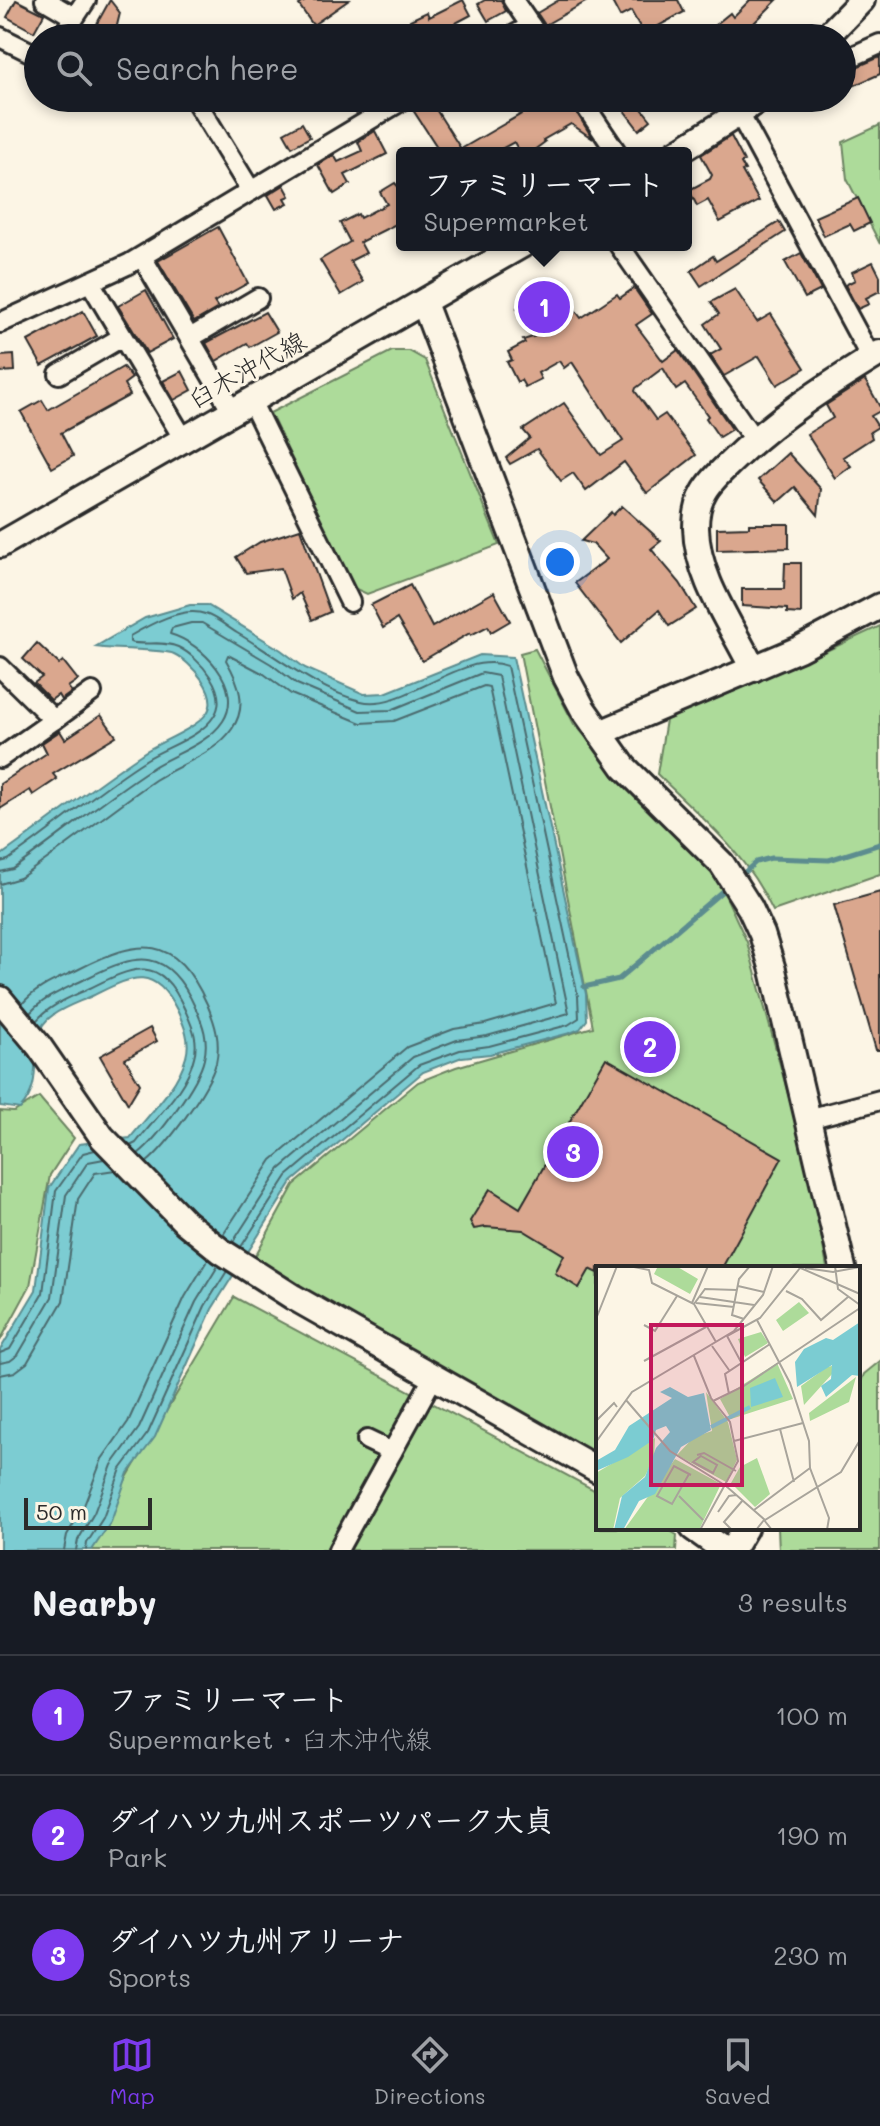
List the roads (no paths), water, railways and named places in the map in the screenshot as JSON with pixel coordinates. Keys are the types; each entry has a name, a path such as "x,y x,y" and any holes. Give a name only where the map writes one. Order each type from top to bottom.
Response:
{"street":[{"path":"45,0 74,17"},
{"path":"70,24 86,0"},
{"path":"513,0 530,24"},
{"path":"839,24 862,0"},
{"path":"3,44 24,51"},
{"path":"856,55 880,44"},
{"path":"203,112 251,191"},
{"path":"0,323 142,257 383,112"},
{"path":"589,112 613,147"},
{"path":"685,147 739,112"},
{"path":"751,112 876,356 812,397 755,441 704,492 697,512 696,530 708,580 753,669"},
{"name":"臼木沖代線","path":"0,545 512,251"},
{"path":"623,251 755,441"},
{"path":"142,257 190,338 242,406 350,602"},
{"path":"90,282 183,438"},
{"path":"190,338 258,298"},
{"path":"424,303 553,647 583,709 624,767 722,864 750,908 762,934 843,1266"},
{"path":"59,374 122,337"},
{"path":"600,733 753,669 880,606"},
{"path":"0,667 54,720"},
{"path":"0,758 92,692"},
{"path":"0,999 39,1046 102,1137 185,1222 221,1251 293,1297 596,1469"},
{"path":"808,1119 880,1100"},
{"path":"338,1550 434,1376"},
{"path":"367,1440 392,1452"},
{"path":"696,1530 724,1550"},
{"path":"732,1550 744,1530"}],"water":[{"path":"190,605 207,605 305,668 364,694 385,693 480,655 513,657 586,994 587,1020 580,1029 570,1033 490,1054 462,1057 423,1072 292,1182 212,1309 155,1437 128,1473 111,1522 92,1550 0,1550 0,1350 36,1290 49,1188 79,1144 130,1138 177,1079 188,1045 182,1021 168,995 150,980 130,980 62,1010 43,1024 38,1035 29,1097 20,1109 0,1106 0,856 122,767 194,725 207,713 210,697 207,688 181,658 160,651 95,647 145,618"}],"waterway":[{"path":"738,878 756,862 771,858 829,860 880,844"},
{"path":"584,987 619,979 727,887"}],"place":[{"name":"ファミリーマート","path":"544,307"},
{"name":"ダイハツ九州スポーツパーク大貞","path":"650,1047"},
{"name":"ダイハツ九州アリーナ","path":"573,1152"}]}
